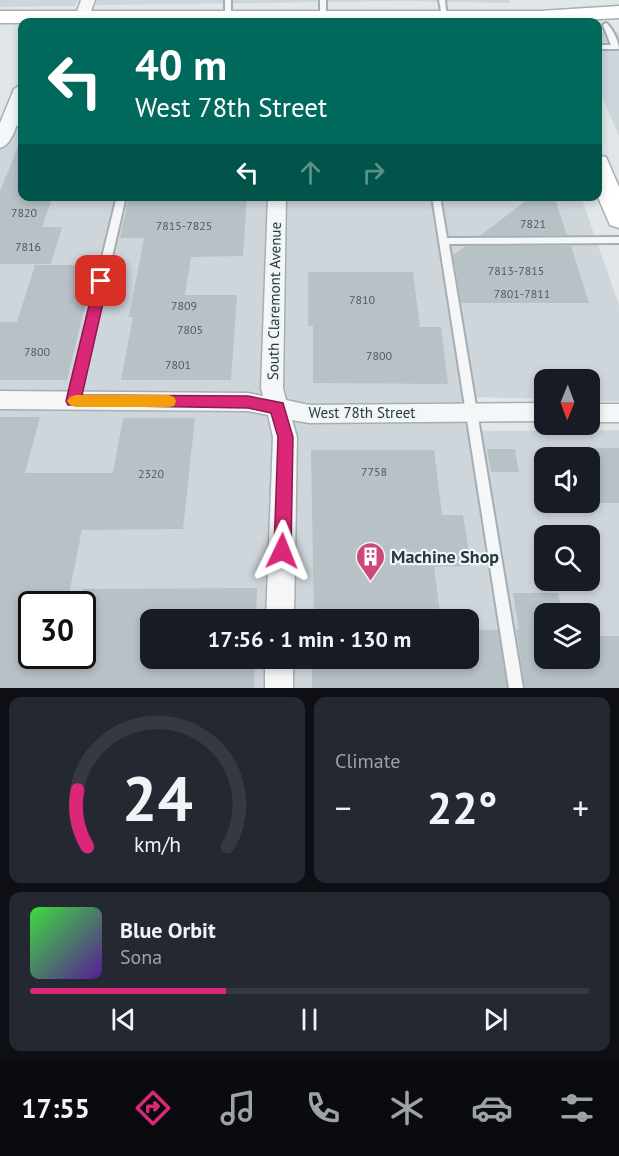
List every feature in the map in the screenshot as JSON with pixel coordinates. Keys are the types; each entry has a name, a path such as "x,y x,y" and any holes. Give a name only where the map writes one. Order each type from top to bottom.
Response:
{"main road":[{"path":"58,18 85,8 228,8 274,18"},
{"path":"290,18 323,8 444,8 539,13 578,18"},
{"path":"539,13 561,18"},
{"path":"0,17 18,18"},
{"path":"602,175 619,219"}],"street":[{"path":"0,143 15,124 18,109"},
{"name":"South Claremont Avenue","path":"277,201 272,388 285,437 280,609"},
{"name":"West 78th Street","path":"0,400 248,402 309,414 534,412"},
{"path":"600,413 619,413"},
{"path":"279,669 279,688"}],"lane":[{"path":"602,47 618,47 610,22"},
{"path":"73,401 121,201"},
{"path":"437,201 516,688"},
{"path":"443,241 619,240"}],"shaded area":[{"path":"0,0 78,0 75,6 0,7"},
{"path":"97,0 509,0 510,3 403,1 96,5"},
{"path":"602,32 619,32 619,136 602,97"},
{"path":"17,84 18,201 582,201 619,305 619,401 600,401 600,369 534,369 534,399 469,397 474,431 534,431 534,435 600,435 600,430 619,430 619,688 0,688 0,122"}],"building":[{"path":"18,147 18,201 51,201 42,227 62,227 51,264 0,264 0,191"},
{"path":"128,201 247,201 243,256 191,257 185,295 237,295 231,380 121,380 133,317 129,317 144,238 120,238"},
{"path":"526,201 556,201 567,235 480,236"},
{"path":"466,246 571,246 589,303 461,303 453,255"},
{"path":"35,265 95,265 67,380 0,380 0,322 17,322"},
{"path":"308,272 413,272 420,327 441,327 448,384 313,383 313,326 308,326"},
{"path":"0,417 40,417 25,473 113,473 123,418 195,418 183,529 82,530 70,591 18,591 18,669 96,669 96,591 82,591 82,589 257,588 256,609 140,609 140,669 255,669 254,688 0,688"},
{"path":"600,448 619,448 619,503 600,503"},
{"path":"487,449 515,449 519,472 491,472"},
{"name":"Machine Shop","path":"311,450 434,450 442,515 463,515 471,566 434,567 440,609 314,609"},
{"path":"513,593 558,593 560,603 534,603 534,669 600,669 600,636 619,636 619,688 525,688 516,629 519,629"},
{"path":"479,630 498,630 507,688 312,688 312,669 479,669"}],"slow traffic":[{"path":"75,401 169,401"}],"place":[{"name":"Machine Shop","path":"370,582"}],"route":[{"path":"101,281 73,401 248,402 277,408 285,437 282,551"}]}
